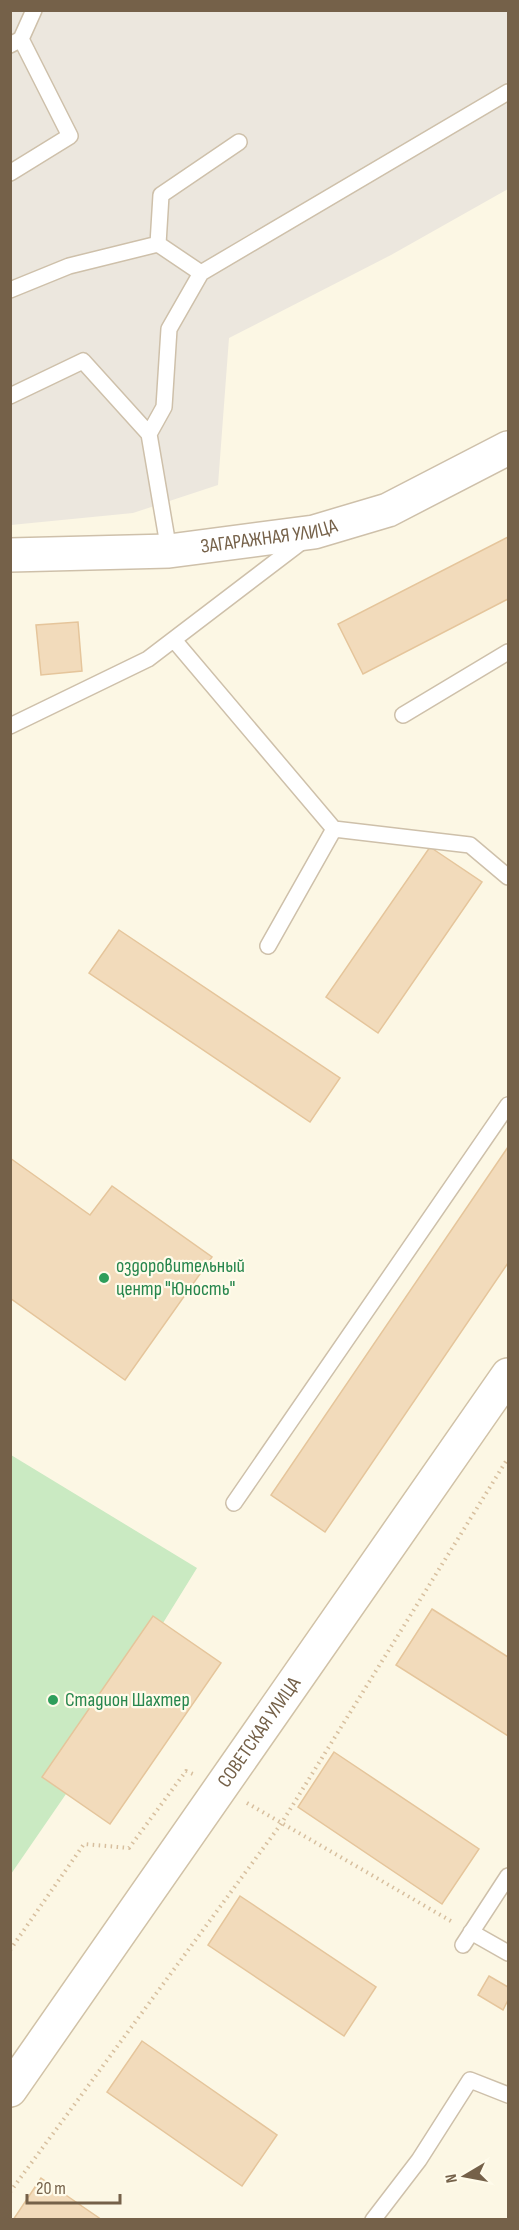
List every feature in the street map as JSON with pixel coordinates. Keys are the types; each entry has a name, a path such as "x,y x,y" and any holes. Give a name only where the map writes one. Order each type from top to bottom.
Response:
{"main road":[{"name":"ЗАГАРАЖНАЯ УЛИЦА","path":"10,555 168,551 314,532 388,510 508,448"},
{"name":"СОВЕТСКАЯ УЛИЦА","path":"10,2090 508,1375"}],"lane":[{"path":"10,173 70,136 16,42 34,10"},
{"path":"149,434 164,407 169,329 201,273 508,92"},
{"path":"158,244 161,195 239,142"},
{"path":"10,290 69,266 158,244 201,273"},
{"path":"10,396 83,361 149,434 168,551"},
{"path":"10,726 148,659 314,532"},
{"path":"174,640 334,829 470,845 508,877"},
{"path":"403,716 508,652"},
{"path":"268,946 334,829"},
{"path":"234,1503 508,1105"},
{"path":"508,1876 467,1938 508,1953"},
{"path":"373,2220 419,2160 470,2080 508,2095"}],"path":[{"path":"10,2192 281,1824 508,1458"},
{"path":"10,1950 84,1844 129,1848 186,1770 221,1788 467,1938"}],"shaded area":[{"path":"11,11 508,11 508,189 391,255 229,338 218,485 133,513 11,525"}],"green space":[{"name":"Стадион Шахтер","path":"11,1455 197,1568 163,1623 42,1777 66,1794 11,1874"}],"building":[{"path":"508,537 508,599 363,674 338,624"},
{"path":"78,622 82,671 41,675 36,625"},
{"path":"430,847 482,882 378,1033 326,997"},
{"path":"119,930 340,1078 310,1122 89,973"},
{"path":"508,1147 508,1263 325,1532 271,1495"},
{"name":"оздоровительный центр \"Юность\"","path":"10,1158 90,1215 112,1186 212,1257 125,1380 10,1298"},
{"path":"432,1609 508,1657 508,1736 396,1665"},
{"path":"153,1616 221,1663 110,1824 42,1777"},
{"path":"334,1752 479,1849 442,1904 298,1807"},
{"path":"240,1896 376,1987 344,2036 208,1945"},
{"path":"489,1976 508,1987 508,2000 503,2010 478,1995"},
{"path":"142,2041 277,2135 242,2186 107,2092"},
{"path":"41,2178 102,2220 13,2220"}],"place":[{"name":"оздоровительный центр \"Юность\"","path":"104,1278"},
{"name":"Стадион Шахтер","path":"53,1700"}]}
